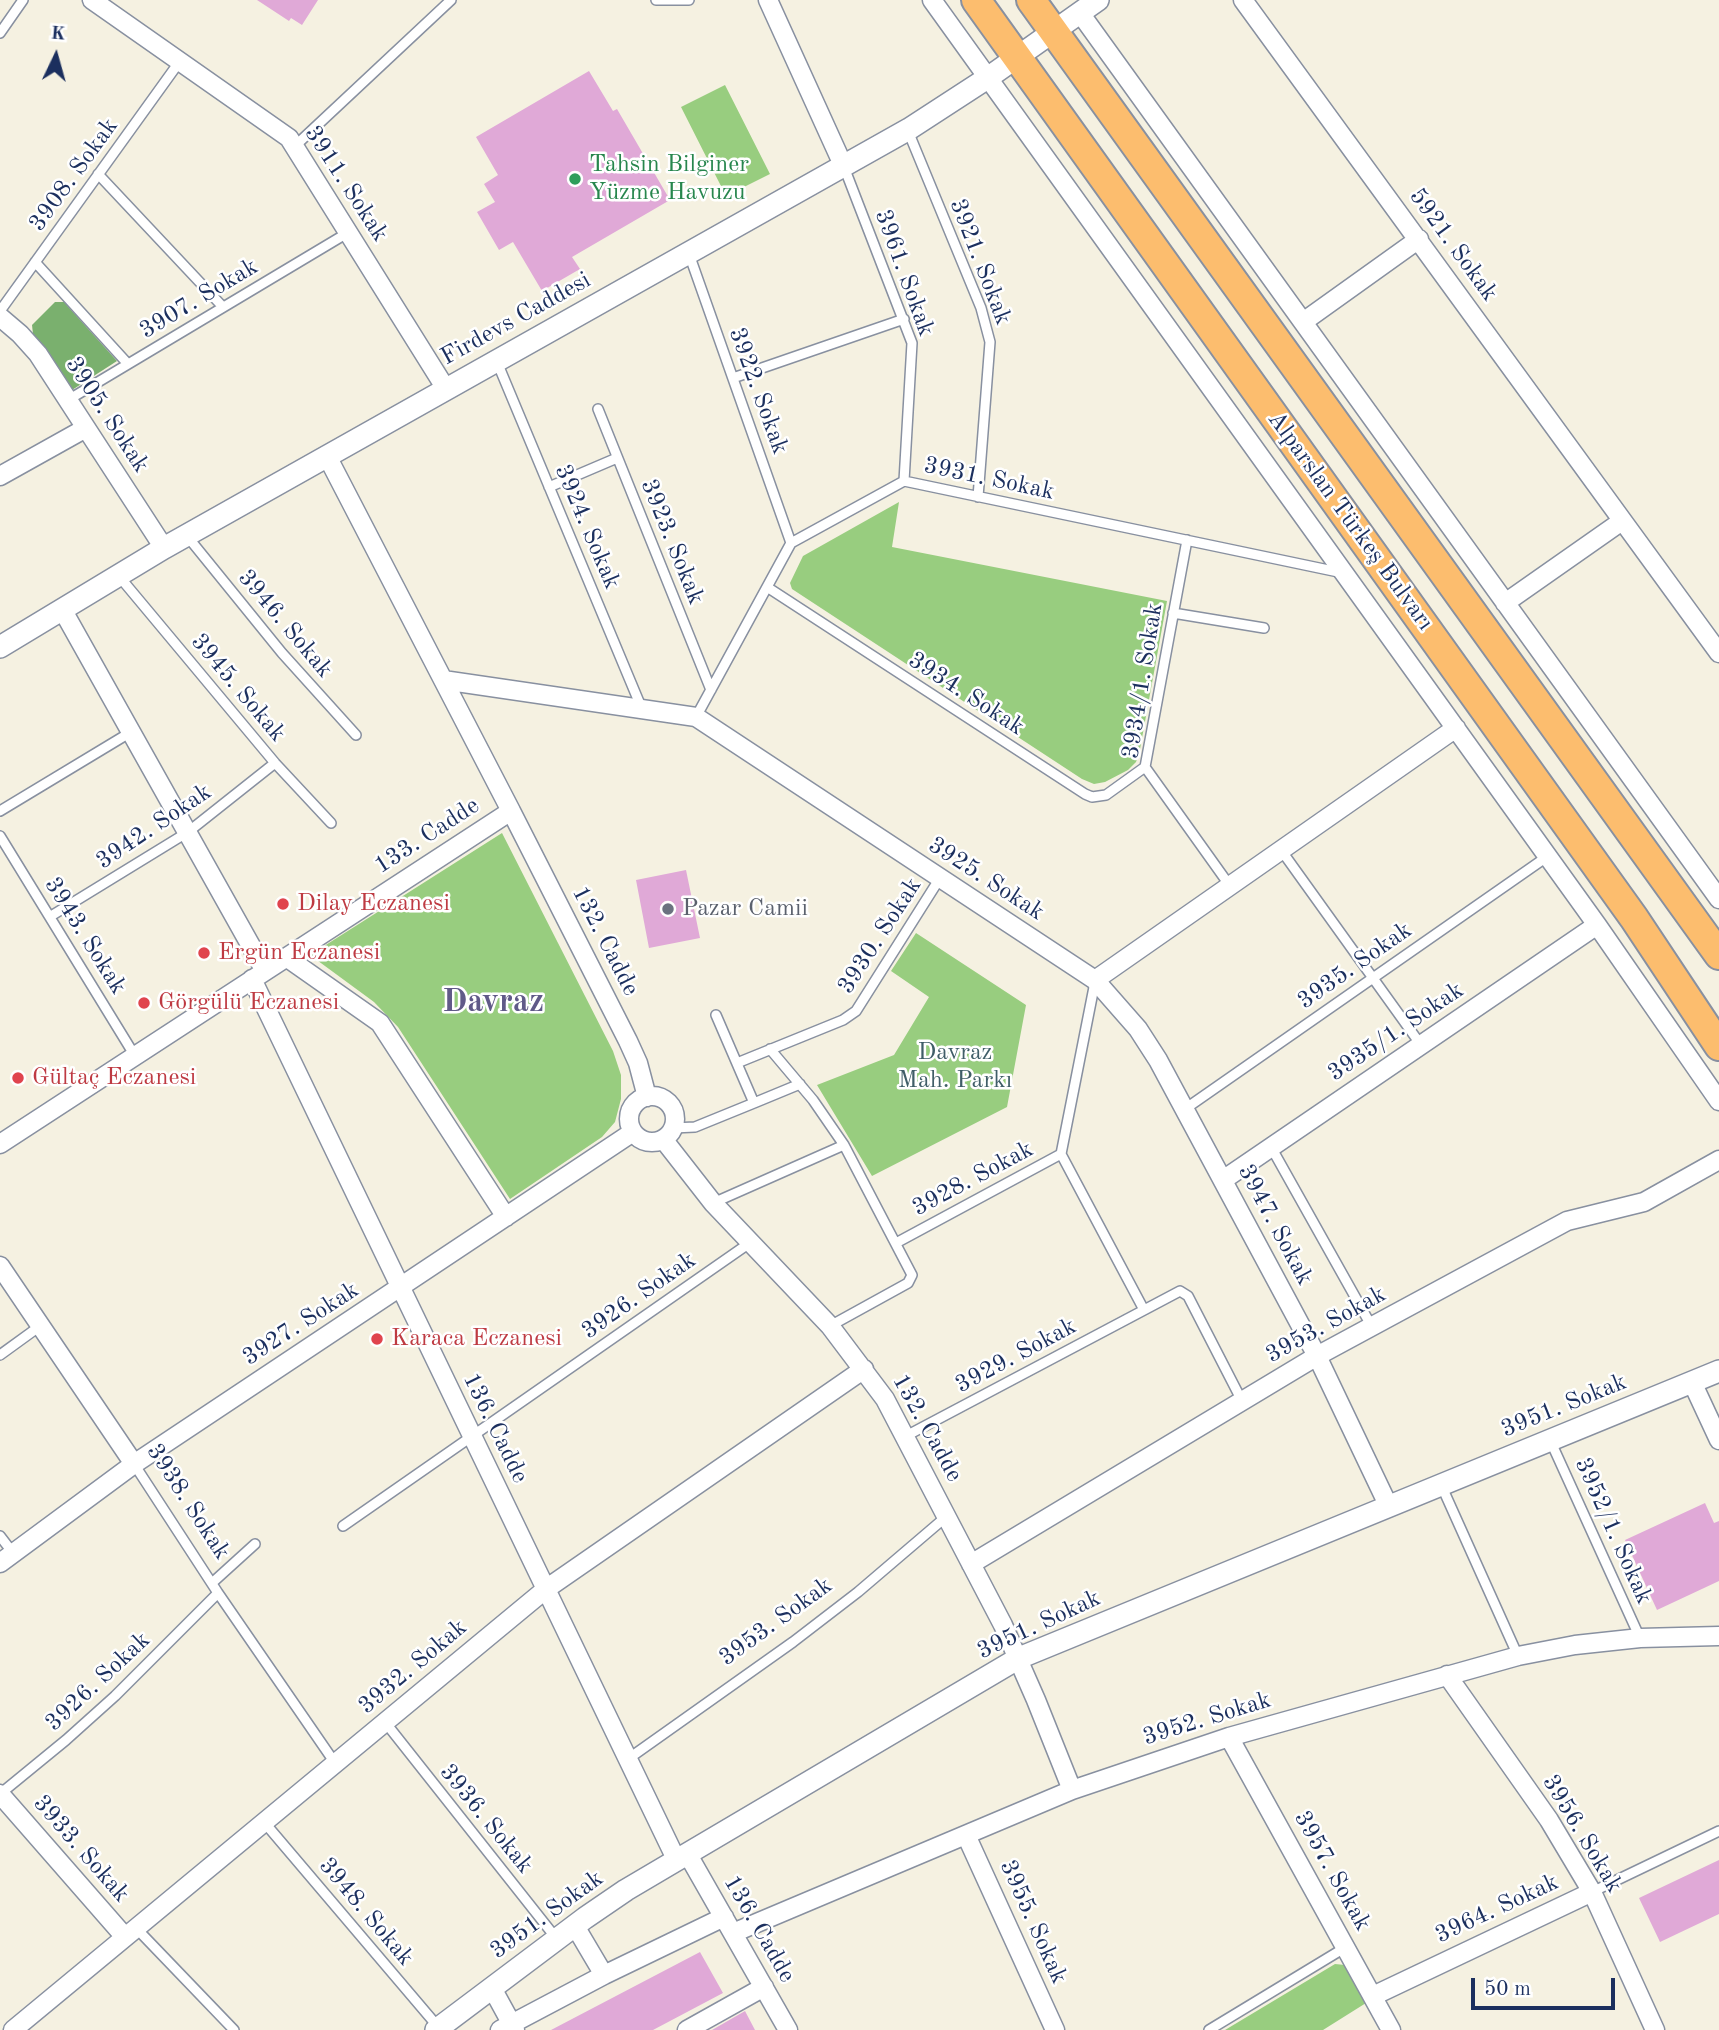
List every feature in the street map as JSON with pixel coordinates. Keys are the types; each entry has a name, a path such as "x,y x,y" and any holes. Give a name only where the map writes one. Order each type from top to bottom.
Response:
{"highway":[{"name":"Alparslan Türkeş Bulvarı","path":"975,0 1634,918 1719,1046"},
{"name":"Alparslan Türkeş Bulvarı","path":"1031,0 1717,948"}],"street":[{"path":"768,0 843,165"},
{"path":"932,0 1548,856 1719,1101"},
{"name":"Firdevs Caddesi","path":"0,646 164,548 907,130 989,78 1098,0"},
{"name":"5921. Sokak","path":"1243,0 1719,653"},
{"name":"3911. Sokak","path":"103,3 180,61 281,131 295,146 446,389"},
{"path":"1080,13 1719,900"},
{"path":"1303,322 1419,239"},
{"name":"3905. Sokak","path":"0,317 38,354 164,548"},
{"path":"0,476 86,428"},
{"name":"133. Cadde","path":"0,1144 511,811 327,456"},
{"path":"1505,603 1622,521"},
{"name":"136. Cadde","path":"62,609 188,832 259,975 400,1287 628,1759 682,1856 729,1925 788,2030"},
{"name":"3925. Sokak","path":"443,680 696,717 1095,980"},
{"path":"1095,980 1456,728"},
{"name":"132. Cadde","path":"511,811 628,1041 638,1063 647,1097"},
{"name":"3935/1. Sokak","path":"1223,1180 1597,925"},
{"path":"286,957 380,1023 506,1217"},
{"name":"3947. Sokak","path":"1095,980 1138,1029 1158,1060 1317,1356 1388,1507"},
{"path":"647,1097 659,1097 671,1107 675,1121 668,1134 648,1142 633,1132 629,1121 629,1114 637,1101 647,1097"},
{"name":"3927. Sokak","path":"6,1558 134,1464 633,1132"},
{"name":"132. Cadde","path":"668,1134 713,1203 830,1326 885,1399 1019,1658 1072,1790"},
{"name":"3953. Sokak","path":"971,1563 1317,1356 1567,1221 1644,1202 1719,1160"},
{"name":"3938. Sokak","path":"0,1266 134,1464"},
{"name":"3932. Sokak","path":"13,2030 546,1589 864,1369"},
{"name":"3951. Sokak","path":"438,2029 566,1933 682,1856 1019,1658 1719,1371"},
{"path":"1692,1382 1719,1440"},
{"name":"3952. Sokak","path":"509,2028 604,1975 966,1835 1072,1790 1229,1737 1518,1656 1575,1645 1640,1638 1719,1636"},
{"name":"3956. Sokak","path":"1447,1675 1549,1820 1592,1892 1655,2030"},
{"name":"3957. Sokak","path":"1229,1737 1391,2030"},
{"name":"3933. Sokak","path":"0,1794 130,1932"},
{"name":"3955. Sokak","path":"966,1835 1055,2030"},
{"name":"3964. Sokak","path":"1373,1996 1592,1892"},
{"path":"566,1933 604,1975"},
{"path":"687,2030 764,1987"},
{"path":"492,1988 509,2028"}],"lane":[{"path":"0,33 23,0"},
{"path":"295,146 451,0"},
{"path":"656,0 690,0"},
{"name":"3908. Sokak","path":"0,311 180,61"},
{"name":"3921. Sokak","path":"907,130 981,308 990,342 978,497"},
{"name":"3961. Sokak","path":"843,165 912,344 904,481"},
{"path":"98,174 223,307"},
{"name":"3907. Sokak","path":"68,400 349,232"},
{"name":"3922. Sokak","path":"688,252 791,543"},
{"path":"35,262 128,364"},
{"path":"733,378 904,319"},
{"name":"3924. Sokak","path":"497,360 642,709"},
{"name":"3923. Sokak","path":"598,409 711,690"},
{"path":"550,487 617,458"},
{"name":"3931. Sokak","path":"791,543 904,481 1345,574"},
{"name":"3946. Sokak","path":"187,535 282,653 356,735"},
{"name":"3934/1. Sokak","path":"1187,540 1145,767 1230,886"},
{"path":"696,717 791,543"},
{"name":"3945. Sokak","path":"118,575 275,763 331,823"},
{"name":"3934. Sokak","path":"767,587 1085,794 1092,797 1106,795 1145,767"},
{"path":"1173,613 1264,628"},
{"path":"0,811 131,732"},
{"name":"3942. Sokak","path":"51,916 188,832 275,763"},
{"name":"3943. Sokak","path":"0,836 135,1056"},
{"path":"1282,850 1421,1045"},
{"name":"3935. Sokak","path":"1185,1109 1548,856"},
{"name":"3930. Sokak","path":"737,1063 843,1020 856,1011 940,878"},
{"name":"3928. Sokak","path":"896,1242 1061,1154 1095,980"},
{"path":"716,1014 754,1103"},
{"name":"3928. Sokak","path":"770,1049 800,1084 844,1145 911,1272 911,1281 830,1326"},
{"path":"668,1134 695,1127 800,1084"},
{"path":"713,1203 844,1145"},
{"path":"1271,1147 1372,1327"},
{"path":"1061,1154 1144,1310"},
{"name":"3926. Sokak","path":"344,1527 751,1242"},
{"name":"3929. Sokak","path":"906,1436 1180,1291 1186,1293 1242,1401"},
{"path":"0,1355 40,1326"},
{"name":"3952/1. Sokak","path":"1550,1440 1640,1638"},
{"name":"3938. Sokak","path":"134,1464 335,1763"},
{"path":"1441,1485 1518,1656"},
{"name":"3953. Sokak","path":"628,1759 793,1642 858,1592 947,1516"},
{"path":"0,1536 6,1558"},
{"path":"212,1583 255,1544"},
{"name":"3926. Sokak","path":"0,1794 66,1741 116,1696 218,1592"},
{"name":"3936. Sokak","path":"385,1722 566,1933"},
{"name":"3948. Sokak","path":"264,1822 438,2029"},
{"name":"3964. Sokak","path":"1592,1892 1719,1831"},
{"path":"130,1932 234,2030"},
{"path":"1209,2030 1346,1947"}],"green space":[{"path":"725,85 770,174 726,196 681,107"},
{"path":"55,302 64,302 117,361 72,390 33,334 32,325"},
{"path":"899,502 892,547 1167,601 1140,749 1136,762 1128,770 1105,782 1094,784 1082,779 792,589 790,583 803,556"},
{"path":"502,833 613,1051 621,1075 621,1099 615,1122 602,1137 510,1199 398,1027 374,1002 310,955"},
{"name":"Davraz Mah. Parkı","path":"916,933 1026,1005 1007,1107 872,1176 817,1085 894,1055 929,997 891,971"},
{"path":"1335,1964 1345,1965 1366,2003 1323,2030 1225,2030"}],"building":[{"path":"257,0 318,0 302,25 291,18 289,21"},
{"name":"Tahsin Bilginer Yüzme Havuzu","path":"589,71 613,111 617,109 670,200 572,257 580,269 542,291 513,242 499,250 477,212 495,202 484,184 498,175 476,137"},
{"name":"Pazar Camii","path":"686,870 700,938 649,948 636,880"},
{"path":"1705,1503 1714,1523 1719,1521 1719,1581 1657,1610 1625,1540"},
{"path":"1719,1860 1719,1914 1660,1942 1639,1898"},
{"path":"700,1952 723,1993 653,2030 551,2030"},
{"path":"745,2011 755,2030 712,2030"}],"place":[{"name":"Tahsin Bilginer Yüzme Havuzu","path":"575,179"},
{"name":"Dilay Eczanesi","path":"283,904"},
{"name":"Pazar Camii","path":"668,909"},
{"name":"Ergün Eczanesi","path":"204,953"},
{"name":"Görgülü Eczanesi","path":"144,1003"},
{"name":"Gültaç Eczanesi","path":"18,1078"},
{"name":"Karaca Eczanesi","path":"377,1339"}],"district":[{"name":"Davraz","path":"493,1003"}]}
